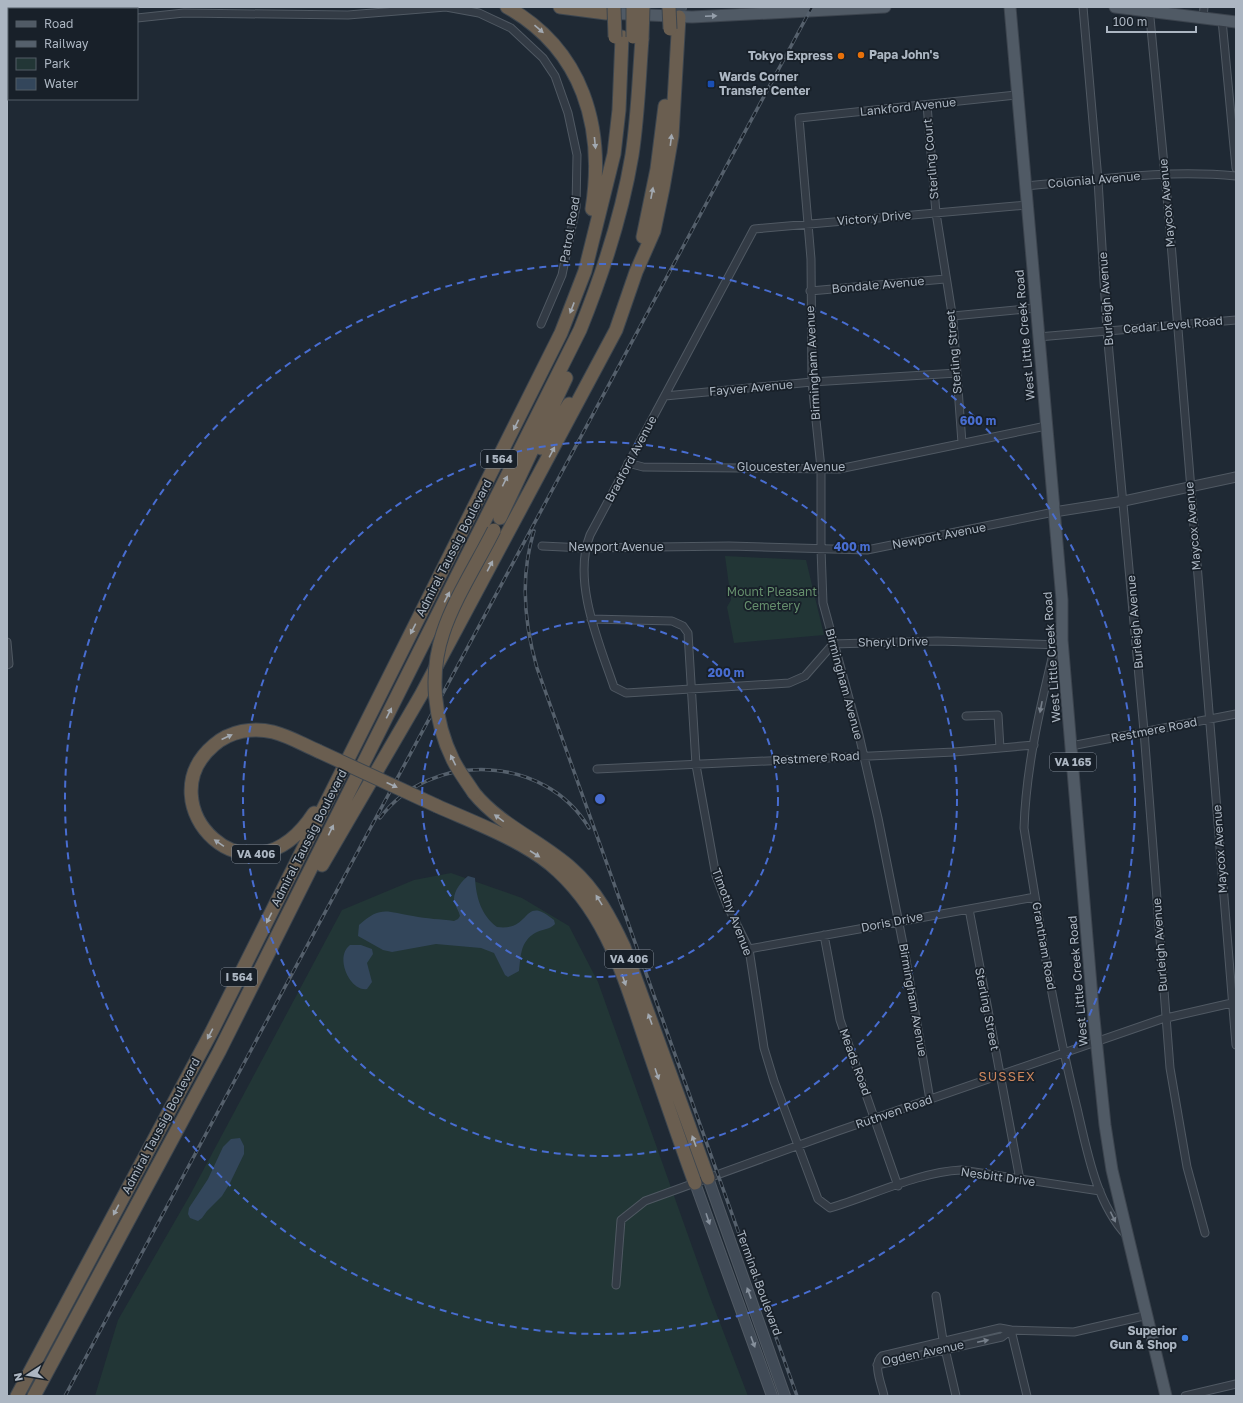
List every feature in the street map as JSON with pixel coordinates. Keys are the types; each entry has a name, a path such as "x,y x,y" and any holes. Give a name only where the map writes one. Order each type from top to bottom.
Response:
{"highway":[{"path":"507,7 530,21 555,45 576,76 587,103 595,146 596,178 585,271"},
{"path":"560,7 610,10 628,37"},
{"path":"500,518 579,351 602,291 610,249 628,175 635,132 632,70 623,7"},
{"path":"585,271 606,182 613,118 633,7"},
{"path":"628,37 643,7"},
{"path":"636,272 654,231 672,136 678,42 677,14"},
{"path":"216,1058 246,1008 307,892 421,695 616,330 636,272 661,143 669,56 677,14"},
{"path":"39,1396 209,1080 216,1058 566,359 592,300 610,249"},
{"name":"Admiral Taussig Boulevard","path":"17,1396 212,1031 557,342 585,271"},
{"path":"500,518 599,355 627,301"},
{"name":"VA 406","path":"500,518 447,623 440,643 436,669 436,694 440,726 453,760 474,794 491,813 532,839 573,869 595,894 613,923 624,947 708,1178"},
{"name":"VA 406","path":"405,645 380,682 316,810 298,834 280,847 271,851 249,854 227,848 218,843 202,827 194,808 192,797 193,781 198,765 204,755 219,741 240,732 261,730 283,735 318,751 437,806 502,835 533,852 566,879 594,912 614,951 695,1183"},
{"name":"Admiral Taussig Boulevard","path":"34,1396 216,1058"},
{"path":"9,1396 31,1357 66,1305"}],"main road":[{"path":"584,7 677,14 885,7"},
{"name":"West Little Creek Road","path":"1010,7 1016,95 1062,600 1062,645 1096,1042 1112,1170 1130,1239 1166,1396"},
{"path":"1115,7 1204,13 1222,20 1236,22"},
{"name":"Terminal Boulevard","path":"708,1178 785,1396"},
{"name":"VA 406","path":"695,1183 772,1396"}],"street":[{"name":"Patrol Road","path":"138,18 184,13 348,14 446,7 479,13 511,28 544,58 555,76 568,113 577,155 576,207 562,275 541,324"},
{"name":"Burleigh Avenue","path":"1083,7 1098,180 1107,331 1124,501 1144,731 1170,1068 1179,1128 1205,1233"},
{"name":"Maycox Avenue","path":"1149,9 1234,1002 1236,1045"},
{"path":"1222,20 1236,168"},
{"name":"Lankford Avenue","path":"799,118 1016,95"},
{"name":"Sterling Court","path":"927,105 936,213"},
{"name":"Birmingham Avenue","path":"799,118 811,259 810,291 812,382 821,468 821,549 824,603 833,644 864,756 899,921 930,1100"},
{"name":"Colonial Avenue","path":"1025,186 1164,174 1208,173 1236,176"},
{"name":"Victory Drive","path":"738,259 754,229 1027,205"},
{"name":"Sterling Street","path":"936,213 945,279 953,316 962,444"},
{"name":"Bradford Avenue","path":"692,690 626,693 614,687 590,619 585,585 585,548 590,535 628,463 738,259"},
{"name":"Bondale Avenue","path":"810,291 945,279"},
{"path":"953,316 1035,308"},
{"name":"Cedar Level Road","path":"1038,337 1236,320"},
{"name":"Fayver Avenue","path":"665,396 812,382 957,373"},
{"name":"Gloucester Avenue","path":"628,463 643,467 839,469 1046,426"},
{"name":"Newport Avenue","path":"542,546 585,548 729,546 867,550 1054,512 1124,501 1236,478"},
{"name":"Timothy Avenue","path":"590,619 672,621 686,629 689,638 696,765 716,876 727,905 749,949 764,1048 774,1081 818,1199 830,1208"},
{"name":"Sheryl Drive","path":"833,644 937,641 1062,645"},
{"path":"7,642 8,664"},
{"path":"692,690 789,683 805,676 833,644"},
{"name":"Grantham Road","path":"1062,645 1056,649 1053,654 1034,744 1025,792 1024,828 1035,897 1064,1053 1085,1140 1100,1191 1117,1225 1130,1239"},
{"name":"Restmere Road","path":"1071,746 1236,714"},
{"path":"966,716 998,715 1000,748"},
{"name":"Restmere Road","path":"597,769 954,752 1034,744"},
{"name":"Doris Drive","path":"749,949 1035,897"},
{"name":"Sterling Street","path":"969,909 1020,1180"},
{"name":"Meads Road","path":"824,935 840,1020 898,1186"},
{"name":"Ruthven Road","path":"616,1285 620,1220 645,1201 874,1119 1166,1018 1234,1002"},
{"name":"Nesbitt Drive","path":"830,1208 944,1171 961,1170 1100,1191"},
{"path":"936,1296 943,1340 956,1396"},
{"name":"Ogden Avenue","path":"1011,1330 1002,1337 945,1348 877,1365 878,1359 882,1356 943,1340 1000,1328 1011,1330 1074,1332 1148,1315"},
{"path":"1011,1330 1027,1396"},
{"path":"877,1365 884,1396"},
{"path":"1185,1396 1236,1384"}],"green space":[{"name":"Mount Pleasant Cemetery","path":"725,556 806,560 824,635 734,643 727,607 731,600"},
{"path":"451,873 522,898 569,926 598,982 710,1297 748,1396 95,1396 118,1320 190,1195 342,910 414,880"}],"water":[{"path":"468,876 475,878 480,905 487,917 497,927 508,927 516,924 531,912 537,910 554,920 555,924 553,926 535,933 526,941 522,950 519,971 508,977 505,975 494,953 481,948 436,944 392,952 383,950 358,936 359,925 379,912 390,912 423,918 454,921 458,919 460,916 454,901 454,897 456,890"},
{"path":"350,945 361,945 372,949 373,954 367,963 372,982 367,989 355,985 346,973 344,965 345,950"},
{"path":"240,1138 244,1146 244,1154 222,1196 198,1221 190,1218 188,1214 189,1208 208,1179 223,1147 231,1139"}],"railway":[{"path":"65,1396 812,7"},
{"path":"534,531 527,565 525,600 529,634 537,668 797,1396"},
{"path":"380,818 402,796 428,780 457,772 487,770 517,774 545,786 569,804 589,828"}],"place":[{"name":"Papa John's","path":"861,55"},
{"name":"Tokyo Express","path":"841,56"},
{"name":"Wards Corner Transfer Center","path":"711,84"},
{"name":"Superior Gun & Shop","path":"1185,1338"}],"district":[{"name":"SUSSEX","path":"1007,1076"}]}
